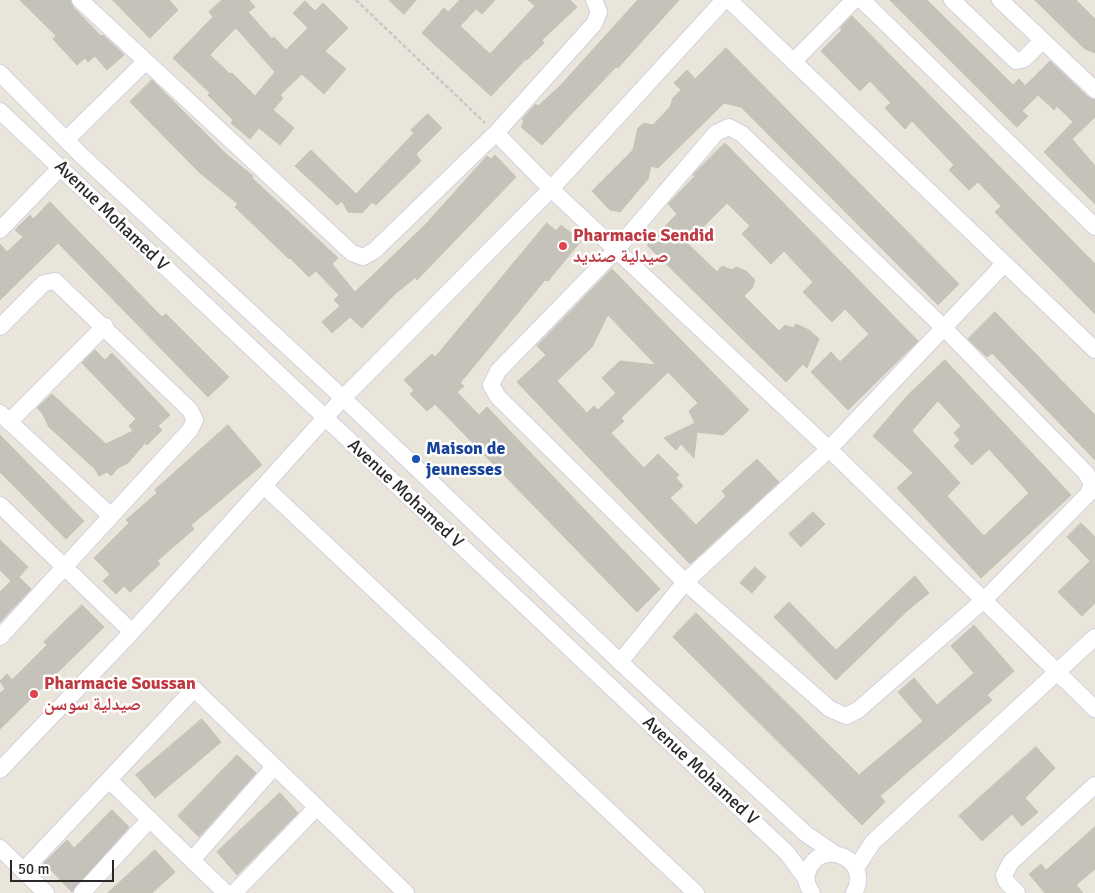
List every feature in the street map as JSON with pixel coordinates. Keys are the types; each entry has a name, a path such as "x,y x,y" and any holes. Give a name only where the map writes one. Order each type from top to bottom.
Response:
{"street":[{"path":"80,0 357,256 363,257 374,251 496,133 594,24 600,12 594,0"},
{"path":"0,770 132,632 343,398 551,190 724,0"},
{"path":"729,0 1095,350"},
{"path":"794,61 854,0"},
{"path":"862,0 1095,226"},
{"path":"952,0 1016,61 1024,59 1042,41"},
{"path":"1000,0 1095,90"},
{"path":"67,139 145,62"},
{"name":"Avenue Mohamed V","path":"0,73 82,156 343,398 620,662 806,834 839,854 857,872"},
{"name":"Avenue Mohamed V","path":"0,111 787,853 809,889"},
{"path":"729,127 742,134 944,328 1086,473 1092,484 1088,494 985,600 858,710 846,716 830,709 685,582 498,398 491,385 498,371 616,250 716,133 729,127"},
{"path":"496,133 551,190 829,449 1095,709"},
{"path":"0,230 60,168"},
{"path":"620,662 685,582 829,449 1004,264"},
{"path":"0,327 44,283 52,280 59,283 190,410 194,420 190,430 0,637"},
{"path":"104,326 5,417 111,516"},
{"path":"264,486 696,893"},
{"path":"0,506 132,632"},
{"path":"854,893 857,872 873,842 1095,637"},
{"path":"22,871 194,690 406,893"},
{"path":"192,860 274,767"},
{"path":"109,780 226,893"},
{"path":"1018,893 1006,881 1004,875 1011,862 1095,785"},
{"path":"234,893 317,808"},
{"path":"82,893 150,819"},
{"path":"809,889 811,864 817,858 839,854 873,842"},
{"path":"0,848 46,893"},
{"path":"857,872 867,893"}],"path":[{"path":"356,0 496,133"}],"building":[{"path":"20,0 70,0 73,7 101,36 103,35 124,55 107,70 95,56 88,62 85,58 77,65 53,39 56,36"},
{"path":"113,0 169,0 178,10 150,38"},
{"path":"222,0 249,0 255,7 248,12 272,39 274,37 286,50 308,28 293,13 305,1 315,11 323,3 348,28 325,51 346,69 324,94 302,74 280,95 283,98 273,110 294,128 280,145 259,128 250,139 231,123 233,120 208,95 210,93 173,58 213,17 209,12","holes":["236,28 275,72 255,96 232,73 230,74 210,55"]},
{"path":"389,0 416,0 404,14"},
{"path":"460,0 495,0 482,14 476,9 460,26 490,54 535,6 528,0 570,0 577,7 542,40 544,43 491,96 422,33 444,8 448,12"},
{"path":"638,0 679,0 618,68 616,67 542,145 521,127 524,121 522,119 536,104 538,106 559,87"},
{"path":"890,0 927,0 1013,85 1019,79 1025,86 1050,61 1088,97 1095,100 1095,117 1072,139 1095,166 1095,204 1044,152 1073,122 1057,106 1054,110 1038,95 1022,111 1028,116 1017,127"},
{"path":"1035,0 1076,0 1095,19 1095,53 1085,49"},
{"path":"852,16 1095,264 1095,314 995,212 1001,206 978,182 969,190 949,170 954,165 912,121 905,129 885,108 891,103 870,81 860,91 821,51 842,30 840,28"},
{"path":"726,48 959,284 938,305 741,107 724,103 658,168 651,166 648,179 620,212 610,210 592,191 633,150 638,128 644,123 653,125 670,107 673,98 681,90 674,83 687,70 695,79"},
{"path":"152,80 226,154 253,176 252,178 338,258 332,264 355,292 425,225 487,156 491,159 495,155 516,177 417,280 416,277 395,294 362,328 350,317 332,333 322,322 340,306 334,300 339,295 316,271 309,277 289,259 235,207 238,204 200,173 130,102"},
{"path":"428,114 442,128 416,154 421,161 376,205 372,202 362,213 348,212 342,201 337,205 295,166 311,150 356,194 414,133 411,130"},
{"path":"725,143 918,341 848,410 811,372 831,352 840,362 869,334 845,309 832,322 803,292 813,282 784,251 771,264 742,234 750,226 727,203 687,243 717,272 722,266 732,270 736,267 746,271 755,280 752,288 744,296 779,331 785,325 793,328 796,324 809,330 819,339 807,368 803,364 786,382 647,245 677,214 668,204 695,176 693,175"},
{"path":"50,202 162,317 166,314 229,377 208,397 58,243 0,300 0,244 7,252 23,237 15,230 30,215 33,219"},
{"path":"547,223 556,231 561,225 581,241 548,281 545,280 460,383 464,386 457,392 479,415 487,407 660,589 637,612 435,404 427,411 410,394 414,390 404,380 432,354 435,357"},
{"path":"612,269 749,410 723,435 697,432 694,458 681,444 676,450 664,438 695,423 689,411 698,403 668,372 621,418 624,421 611,433 644,468 658,454 679,475 676,478 683,486 670,498 696,525 726,496 722,491 757,459 779,482 690,564 517,382 546,355 537,346","holes":["608,315 656,365 620,361 602,378 616,393 598,410 594,406 587,413 557,381 592,347"]},
{"path":"995,312 1095,415 1095,460 992,353 987,357 968,339"},
{"path":"95,350 105,360 112,353 170,415 158,426 162,430 147,445 145,443 128,463 118,468 111,476 107,472 99,476 95,469 49,427 42,413 37,408 52,394 106,444 133,431 129,426 136,419 82,363"},
{"path":"945,360 1071,495 981,578 897,488 913,473 873,436 907,396","holes":["938,401 961,426 954,433 960,440 954,446 972,465 989,449 1029,493 984,536 947,496 960,483 912,431"]},
{"path":"228,425 262,465 191,525 194,529 157,561 160,564 130,592 124,586 116,594 103,581 110,574 94,558 129,523 126,520 157,493 155,490"},
{"path":"0,435 84,521 66,539 0,472"},
{"path":"813,512 825,524 801,547 789,534"},
{"path":"1081,523 1095,537 1095,603 1082,616 1058,592 1090,561 1067,537"},
{"path":"0,540 28,567 19,577 31,589 0,622 0,592 11,581 0,570"},
{"path":"755,567 766,577 752,593 740,583"},
{"path":"915,576 929,593 908,610 836,680 774,617 789,602 836,650"},
{"path":"82,605 104,627 0,729 0,693 5,689 0,681 7,674 12,680 47,645 44,642"},
{"path":"696,613 859,775 923,721 898,692 914,678 937,705 974,673 951,646 974,625 1014,671 987,695 992,700 880,796 885,802 862,825 673,637"},
{"path":"202,719 221,742 155,798 136,775"},
{"path":"1036,747 1055,768 1025,798 1038,812 1022,826 1012,814 982,841 959,816"},
{"path":"237,755 256,773 199,837 178,816"},
{"path":"280,793 298,813 237,875 217,852"},
{"path":"112,810 129,827 72,892 44,863 67,840 74,848"},
{"path":"1095,827 1095,869 1076,885 1083,893 1045,893 1029,874 1041,864 1046,870"},
{"path":"155,850 175,872 152,893 108,893"}],"place":[{"name":"Pharmacie Sendid صيدلية صنديد","path":"563,246"},
{"name":"Maison de jeunesses","path":"416,459"},
{"name":"Pharmacie Soussan صيدلية سوسن","path":"34,694"}]}
